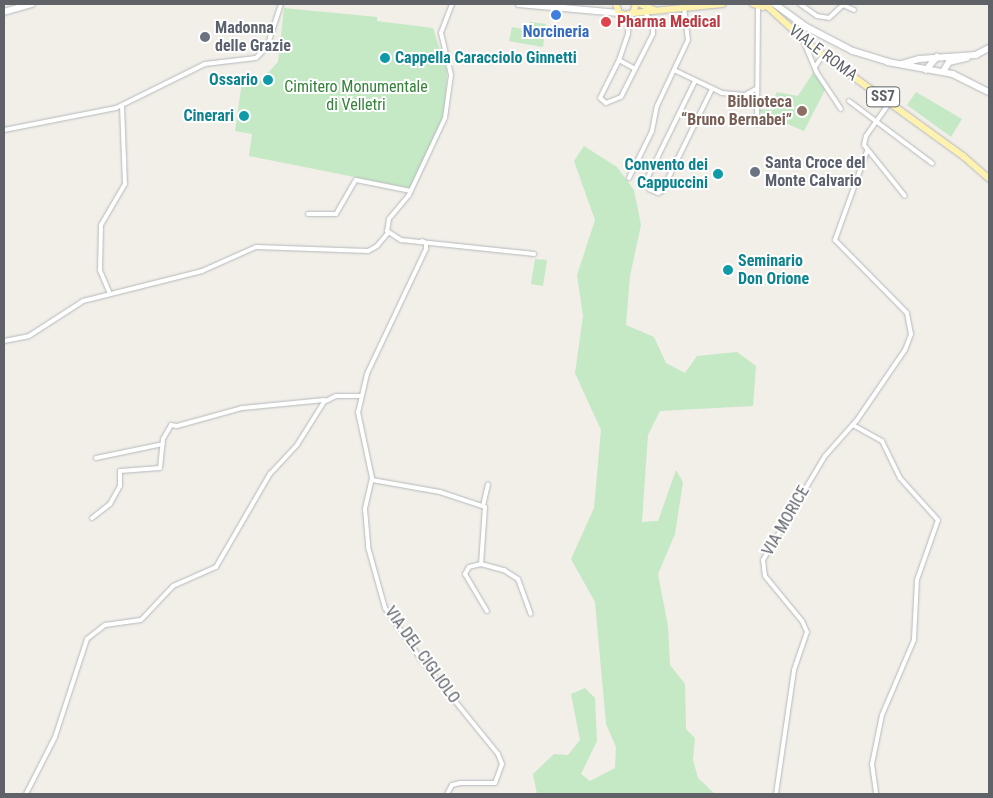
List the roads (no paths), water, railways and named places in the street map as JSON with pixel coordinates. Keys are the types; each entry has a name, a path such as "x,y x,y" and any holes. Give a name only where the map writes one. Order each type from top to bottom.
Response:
{"main road":[{"path":"4,12 18,6 32,4"},
{"path":"519,4 604,13 617,7 631,14 689,6 723,4"},
{"path":"631,14 636,4"},
{"path":"640,4 658,11"},
{"path":"755,5 771,4 805,26 842,46 900,65 943,72 965,79 989,92"},
{"name":"VIALE ROMA","path":"771,4 777,17 803,40 890,102 989,179"},
{"path":"943,72 949,62 989,48"},
{"path":"900,65 937,57 970,56"},
{"path":"926,70 937,57"}],"street":[{"path":"4,130 122,106 205,64 258,57 266,49 281,4"},
{"path":"4,341 25,338 81,302 205,270 259,246 366,252 376,248 388,233 389,219 410,190 441,128 447,109 450,73 442,33 452,4"},
{"path":"800,4 817,16 829,18 843,5 854,10"},
{"path":"755,5 757,124"},
{"path":"629,178 651,134 656,108 688,36 689,6"},
{"path":"631,14 628,35 619,60 600,99 609,103 619,100 654,31 652,21 644,12"},
{"path":"803,40 815,67 841,109"},
{"path":"815,67 824,55"},
{"path":"619,60 635,69"},
{"path":"674,70 712,89 743,95 756,90"},
{"path":"695,81 646,182 649,189 658,193 663,190 712,89"},
{"path":"849,101 932,163"},
{"path":"890,102 864,140 867,151 905,196"},
{"path":"110,294 100,270 101,225 125,184 122,106"},
{"path":"867,151 835,240 907,312 912,330 905,350 853,425 883,443 900,478 934,513 938,521 917,580 914,642 882,715 872,762 876,794"},
{"path":"308,214 336,214 355,180 410,190"},
{"path":"388,233 397,239 534,254"},
{"name":"VIA DEL CIGLIOLO","path":"422,241 426,243 426,249 399,302 360,396 358,414 372,480 365,509 366,532 371,562 386,609 501,762 495,783 457,783 448,794"},
{"path":"92,518 110,504 120,486 120,471 160,468 163,444 171,424 177,426 242,408 325,400 336,396 360,396"},
{"path":"26,794 55,738 87,639 105,625 140,620 173,586 216,567 248,516 270,474 295,448 325,400"},
{"name":"VIA MORICE","path":"776,794 794,670 807,632 802,621 765,576 762,562 825,456 853,425"},
{"path":"96,458 163,444"},
{"path":"372,480 434,490 483,506 487,512 481,564"},
{"path":"483,506 488,485"},
{"path":"487,610 465,574 469,567 481,564 516,577 531,614"}],"place":[{"name":"Norcineria","path":"556,15"},
{"name":"Pharma Medical","path":"606,22"},
{"name":"Madonna delle Grazie","path":"205,37"},
{"name":"Cappella Caracciolo Ginnetti","path":"385,58"},
{"name":"Ossario","path":"268,80"},
{"name":"Biblioteca “Bruno Bernabei”","path":"802,111"},
{"name":"Cinerari","path":"244,116"},
{"name":"Santa Croce del Monte Calvario","path":"755,172"},
{"name":"Convento dei Cappuccini","path":"718,174"},
{"name":"Seminario Don Orione","path":"728,270"}],"park label":[{"name":"Cimitero Monumentale di Velletri","path":"356,96"}]}
